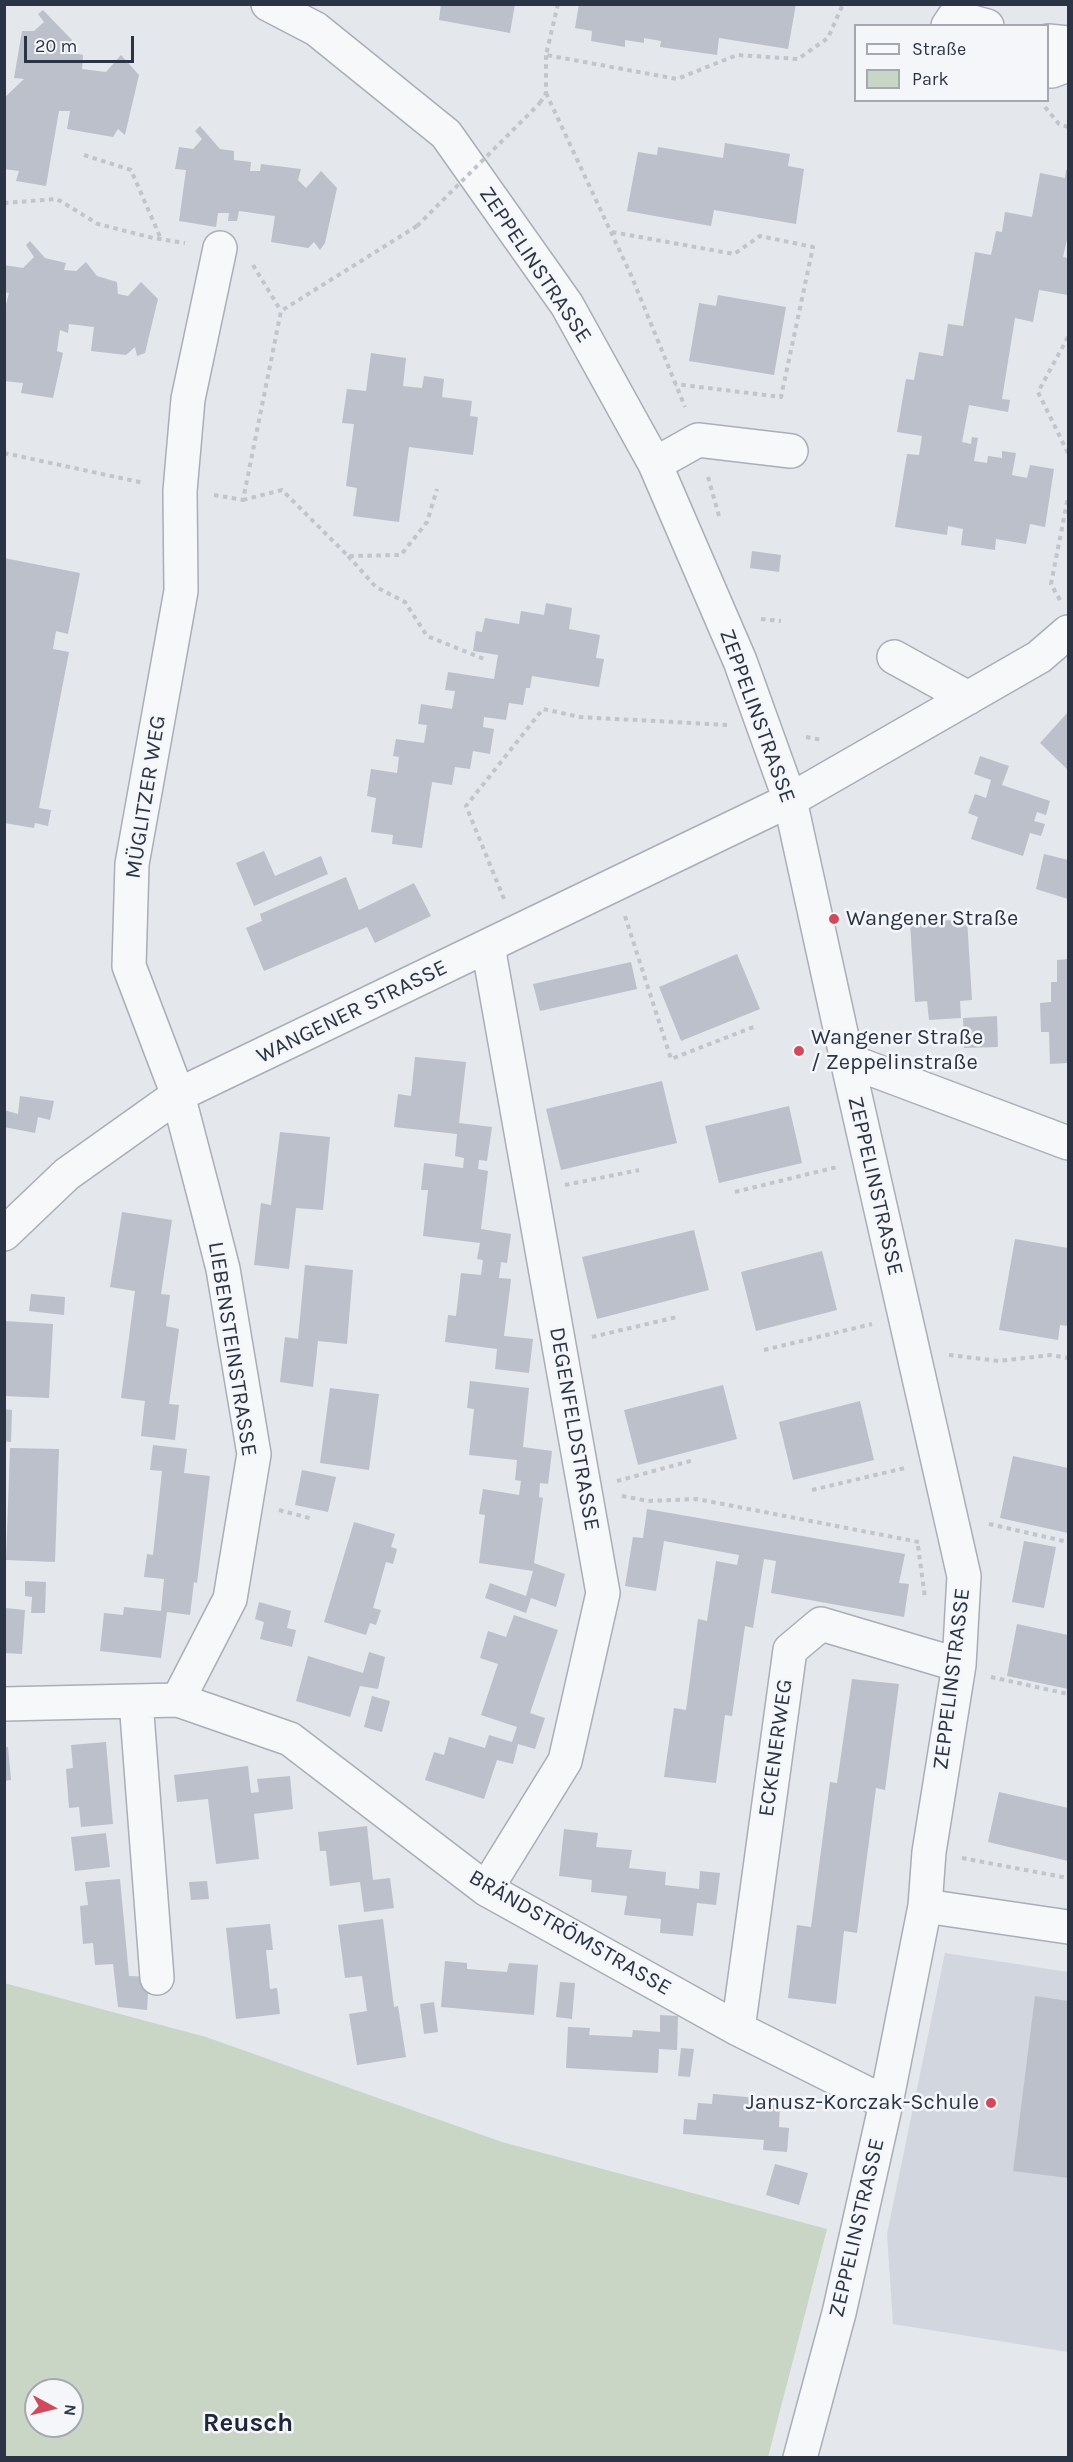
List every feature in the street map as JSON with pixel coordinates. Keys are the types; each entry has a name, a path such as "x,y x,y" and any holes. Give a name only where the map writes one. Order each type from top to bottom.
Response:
{"street":[{"name":"ZEPPELINSTRASSE","path":"268,4 316,29 446,134 567,305 655,464 740,662 790,800 964,1576 959,1668 929,1852 925,1906 839,2313 801,2457"},
{"path":"949,24 954,17 980,24"},
{"path":"1049,41 1068,43"},
{"path":"1049,71 1068,65"},
{"name":"MÜGLITZER WEG","path":"178,1095 129,966 132,864 181,591 180,491 188,399 220,248"},
{"path":"655,464 698,440 790,451"},
{"name":"WANGENER STRASSE","path":"4,1234 67,1174 178,1095 790,800 1038,657 1065,618"},
{"path":"894,657 968,698"},
{"name":"DEGENFELDSTRASSE","path":"486,1889 565,1761 603,1593 488,946"},
{"path":"847,1060 1068,1143"},
{"name":"LIEBENSTEINSTRASSE","path":"178,1095 223,1269 254,1454 230,1599 178,1700"},
{"name":"ECKENERWEG","path":"738,2029 789,1650 821,1624 959,1668"},
{"name":"BRÄNDSTRÖMSTRASSE","path":"4,1704 178,1700 290,1739 486,1889 738,2029 885,2103"},
{"path":"136,1701 157,1978"},
{"path":"925,1906 1068,1927"}],"path":[{"path":"558,4 546,55 546,93 611,232 698,440 719,518"},
{"path":"546,55 676,79 737,55 798,59 828,38 843,4"},
{"path":"281,311 417,225 540,103 546,93"},
{"path":"1046,102 1045,108 1059,124 1068,127"},
{"path":"84,155 130,170 161,239"},
{"path":"4,203 57,199 98,224 161,239 244,252 281,311 243,500"},
{"path":"611,232 734,254 760,236 813,247 781,397 675,384"},
{"path":"1068,337 1038,392 1068,453"},
{"path":"4,453 180,491 243,500 282,490 376,587 405,602 427,636 484,659"},
{"path":"348,556 401,555 427,522 437,489"},
{"path":"1065,618 1051,584 1068,497"},
{"path":"517,932 466,806 543,709 580,717 764,726"},
{"path":"800,735 827,741"},
{"path":"615,884 671,1059 756,1026"},
{"path":"735,1192 869,1159"},
{"path":"532,1192 639,1170"},
{"path":"764,1350 905,1316"},
{"path":"559,1345 677,1317"},
{"path":"913,1350 999,1361 1051,1355 1068,1358"},
{"path":"585,1489 694,1460"},
{"path":"812,1490 938,1460"},
{"path":"585,1489 648,1501 697,1499 958,1550"},
{"path":"950,1515 1068,1542"},
{"path":"918,1542 926,1608 921,1654"},
{"path":"959,1668 1068,1694"},
{"path":"929,1852 1068,1878"}],"shaded area":[{"name":"Janusz-Korczak-Schule","path":"945,1953 1068,1972 1068,2352 893,2324 887,2234"}],"green space":[{"path":"4,1983 206,2037 502,2142 827,2229 768,2457 5,2457"}],"building":[{"path":"441,4 515,4 510,33 439,20"},
{"path":"579,4 796,4 788,49 719,38 717,55 660,47 661,41 644,38 644,43 625,40 625,47 591,41 592,31 575,28"},
{"path":"43,10 72,40 66,51 83,55 82,69 106,72 121,55 139,75 125,135 118,129 113,137 67,129 70,111 59,111 46,186 16,181 19,171 4,169 4,98 24,79 14,78 22,31 34,31 44,22 38,14"},
{"path":"200,126 220,149 234,151 234,160 251,162 250,171 260,171 261,164 301,169 298,180 306,188 321,171 337,188 325,243 320,250 314,242 308,248 271,242 275,216 239,211 237,221 228,221 229,213 218,213 216,227 179,221 186,170 175,169 179,147 193,149 202,139 195,131"},
{"path":"725,143 790,154 788,166 804,169 796,224 714,210 711,226 627,211 638,152 657,155 658,147 723,158"},
{"path":"1066,170 1068,171 1068,235 1063,257 1068,258 1068,295 1039,290 1033,322 1015,318 1002,399 1010,400 1008,412 969,405 962,442 971,444 972,437 978,438 974,461 987,463 988,456 1002,458 1002,451 1016,453 1012,475 1027,478 1030,465 1054,469 1045,527 1030,524 1026,544 996,539 995,550 961,545 963,529 948,526 947,535 895,527 907,454 919,455 922,436 897,432 906,379 914,380 919,352 943,356 948,324 963,326 975,252 991,255 996,231 1002,232 1005,212 1032,217 1040,173 1065,178"},
{"path":"30,241 45,258 66,263 64,270 76,271 86,262 97,276 117,282 118,294 128,296 141,282 158,299 145,353 137,356 135,347 126,355 91,351 94,327 69,324 68,333 60,330 57,351 63,353 53,398 21,393 23,383 4,381 4,312 9,293 4,292 4,265 23,268 34,257 26,245"},
{"path":"718,295 786,307 774,375 689,361 699,303 716,306"},
{"path":"371,353 406,358 403,386 422,388 424,376 444,379 442,397 472,401 470,416 478,417 473,455 409,447 399,522 353,516 357,488 346,486 354,424 342,423 347,389 366,391"},
{"path":"752,551 781,555 779,572 750,568"},
{"path":"4,558 80,573 68,634 56,631 53,649 69,652 39,808 51,810 48,826 35,823 34,828 4,823"},
{"path":"546,603 572,608 569,629 600,635 596,658 604,659 599,687 532,676 530,688 526,688 523,705 509,703 506,720 484,717 483,727 494,729 490,754 473,751 470,769 455,767 452,785 432,782 422,848 392,844 393,835 371,832 376,798 367,796 371,769 397,773 399,757 393,756 396,739 424,743 427,725 418,724 421,704 452,709 455,691 445,690 448,672 494,679 498,655 473,651 476,631 482,632 485,618 519,624 521,611 544,615"},
{"path":"1068,712 1068,770 1040,743"},
{"path":"980,756 1009,766 1002,785 1050,801 1046,815 1037,812 1034,821 1045,824 1041,836 1030,833 1023,856 971,839 978,817 968,813 975,794 986,798 991,780 974,774"},
{"path":"264,851 275,876 321,856 328,874 254,906 236,863"},
{"path":"1044,854 1068,860 1068,899 1036,889"},
{"path":"346,877 359,910 414,883 431,916 375,943 367,927 264,971 246,928 262,921 260,914"},
{"path":"967,919 972,1000 960,1001 961,1018 929,1020 927,1001 915,1002 910,923"},
{"path":"737,954 760,1009 681,1041 659,987"},
{"path":"1068,959 1068,1063 1050,1064 1049,1032 1041,1032 1040,1003 1051,1002 1051,982 1057,982 1057,960"},
{"path":"631,962 637,989 540,1011 533,984"},
{"path":"997,1016 998,1047 964,1048 963,1018"},
{"path":"415,1057 466,1062 459,1123 492,1127 487,1161 479,1160 478,1169 488,1171 481,1229 511,1234 507,1263 501,1262 499,1278 511,1279 504,1336 533,1339 529,1373 495,1369 497,1349 445,1342 448,1315 456,1316 461,1273 481,1275 483,1260 477,1259 480,1243 423,1236 428,1190 421,1190 424,1163 463,1168 464,1158 455,1156 457,1134 394,1127 398,1094 411,1096"},
{"path":"662,1081 677,1143 561,1170 546,1109"},
{"path":"20,1096 54,1101 50,1120 38,1117 35,1133 4,1127 4,1110 18,1114"},
{"path":"789,1106 802,1163 719,1183 705,1126"},
{"path":"280,1132 330,1137 323,1210 296,1208 289,1269 254,1265 261,1203 271,1205"},
{"path":"122,1212 172,1220 161,1294 170,1295 166,1326 179,1329 169,1404 179,1405 175,1440 141,1436 145,1401 121,1398 135,1291 110,1287"},
{"path":"694,1230 709,1290 597,1319 582,1257"},
{"path":"1015,1239 1068,1248 1068,1326 1060,1325 1058,1340 999,1330"},
{"path":"822,1251 837,1310 756,1331 741,1272"},
{"path":"305,1265 353,1270 347,1344 318,1341 313,1387 280,1382 285,1337 298,1339"},
{"path":"31,1294 65,1297 64,1315 29,1311"},
{"path":"4,1321 53,1324 49,1398 4,1396"},
{"path":"470,1381 529,1388 523,1447 552,1451 548,1484 540,1483 539,1497 543,1498 534,1563 565,1574 556,1607 531,1598 526,1613 485,1598 490,1583 526,1596 533,1571 479,1563 485,1515 479,1514 483,1489 519,1495 521,1481 515,1480 517,1460 469,1455 474,1409 467,1408"},
{"path":"723,1385 737,1439 638,1465 624,1410"},
{"path":"330,1388 379,1394 369,1470 320,1463"},
{"path":"860,1401 874,1460 793,1480 779,1422"},
{"path":"4,1409 12,1410 11,1442 4,1441"},
{"path":"153,1445 187,1449 184,1473 210,1476 197,1583 194,1582 190,1615 167,1612 161,1658 100,1651 104,1613 123,1615 124,1607 161,1611 164,1579 144,1577 147,1554 153,1555 162,1471 150,1470"},
{"path":"10,1448 59,1449 55,1562 6,1560"},
{"path":"1013,1456 1068,1468 1068,1533 1000,1518"},
{"path":"302,1470 336,1477 328,1512 295,1505"},
{"path":"647,1509 905,1554 899,1583 909,1584 904,1617 771,1593 776,1561 764,1559 753,1628 745,1626 732,1716 725,1715 716,1783 664,1777 674,1708 686,1710 698,1619 707,1621 716,1561 737,1565 739,1555 664,1541 656,1591 625,1586 633,1537 643,1538"},
{"path":"354,1522 395,1534 391,1547 397,1549 393,1564 386,1562 373,1608 381,1610 376,1625 370,1623 366,1635 324,1622"},
{"path":"1024,1541 1056,1547 1044,1608 1012,1602"},
{"path":"25,1581 46,1582 45,1613 31,1613 32,1597 25,1596"},
{"path":"259,1602 291,1611 287,1628 296,1630 292,1647 260,1639 264,1622 255,1619"},
{"path":"5,1608 25,1610 22,1654 5,1653"},
{"path":"514,1615 558,1630 530,1713 545,1718 535,1749 518,1744 513,1764 497,1760 484,1799 425,1780 434,1752 444,1755 449,1737 485,1748 489,1735 512,1742 517,1727 481,1715 498,1664 480,1658 488,1631 506,1637"},
{"path":"1017,1624 1068,1635 1068,1689 1007,1676"},
{"path":"369,1652 385,1657 378,1689 360,1686 350,1717 296,1701 308,1656 363,1673"},
{"path":"852,1679 899,1684 885,1790 876,1788 857,1933 844,1931 836,2004 788,1998 797,1925 811,1927 830,1782 837,1783"},
{"path":"372,1696 390,1701 382,1732 364,1727"},
{"path":"106,1742 113,1824 81,1827 79,1807 69,1808 66,1769 73,1768 71,1745"},
{"path":"4,1747 8,1747 11,1780 4,1781"},
{"path":"248,1766 251,1793 259,1792 257,1779 290,1776 293,1809 254,1814 259,1859 216,1864 208,1799 177,1802 174,1775"},
{"path":"999,1792 1068,1808 1068,1861 988,1842"},
{"path":"367,1826 373,1880 390,1878 394,1908 364,1912 360,1882 330,1886 326,1851 320,1851 318,1832"},
{"path":"564,1829 598,1833 596,1847 632,1850 629,1868 666,1872 665,1885 699,1889 700,1871 720,1873 716,1905 697,1903 693,1936 660,1933 661,1919 624,1915 627,1896 591,1892 592,1880 559,1876"},
{"path":"106,1833 110,1867 75,1871 71,1837"},
{"path":"120,1879 129,1976 149,1977 147,2010 118,2007 113,1964 95,1965 93,1943 83,1944 80,1906 88,1905 85,1882"},
{"path":"207,1881 209,1899 191,1900 189,1882"},
{"path":"383,1919 394,2007 398,2006 406,2057 357,2065 349,2014 367,2011 362,1976 345,1978 338,1925"},
{"path":"270,1924 273,1950 266,1950 270,1989 277,1988 280,2014 236,2019 226,1928"},
{"path":"445,1961 467,1963 467,1969 507,1972 509,1963 538,1965 534,2015 441,2007"},
{"path":"560,1982 575,1983 572,2019 556,2017"},
{"path":"1035,1996 1068,2001 1068,2178 1013,2171"},
{"path":"434,2002 438,2032 424,2034 420,2004"},
{"path":"660,2015 678,2016 677,2050 659,2049 658,2073 566,2068 568,2027 590,2028 589,2035 632,2037 633,2030 660,2032"},
{"path":"681,2048 694,2049 690,2077 678,2076"},
{"path":"713,2094 758,2098 758,2103 780,2105 779,2127 789,2128 787,2152 763,2150 764,2140 683,2134 684,2119 696,2120 698,2103 712,2104"},
{"path":"775,2164 808,2173 799,2205 766,2195"}],"place":[{"name":"Wangener Straße","path":"834,919"},
{"name":"Wangener Straße / Zeppelinstraße","path":"799,1051"},
{"name":"Janusz-Korczak-Schule","path":"991,2103"}],"district":[{"name":"Reusch","path":"248,2424"}]}
